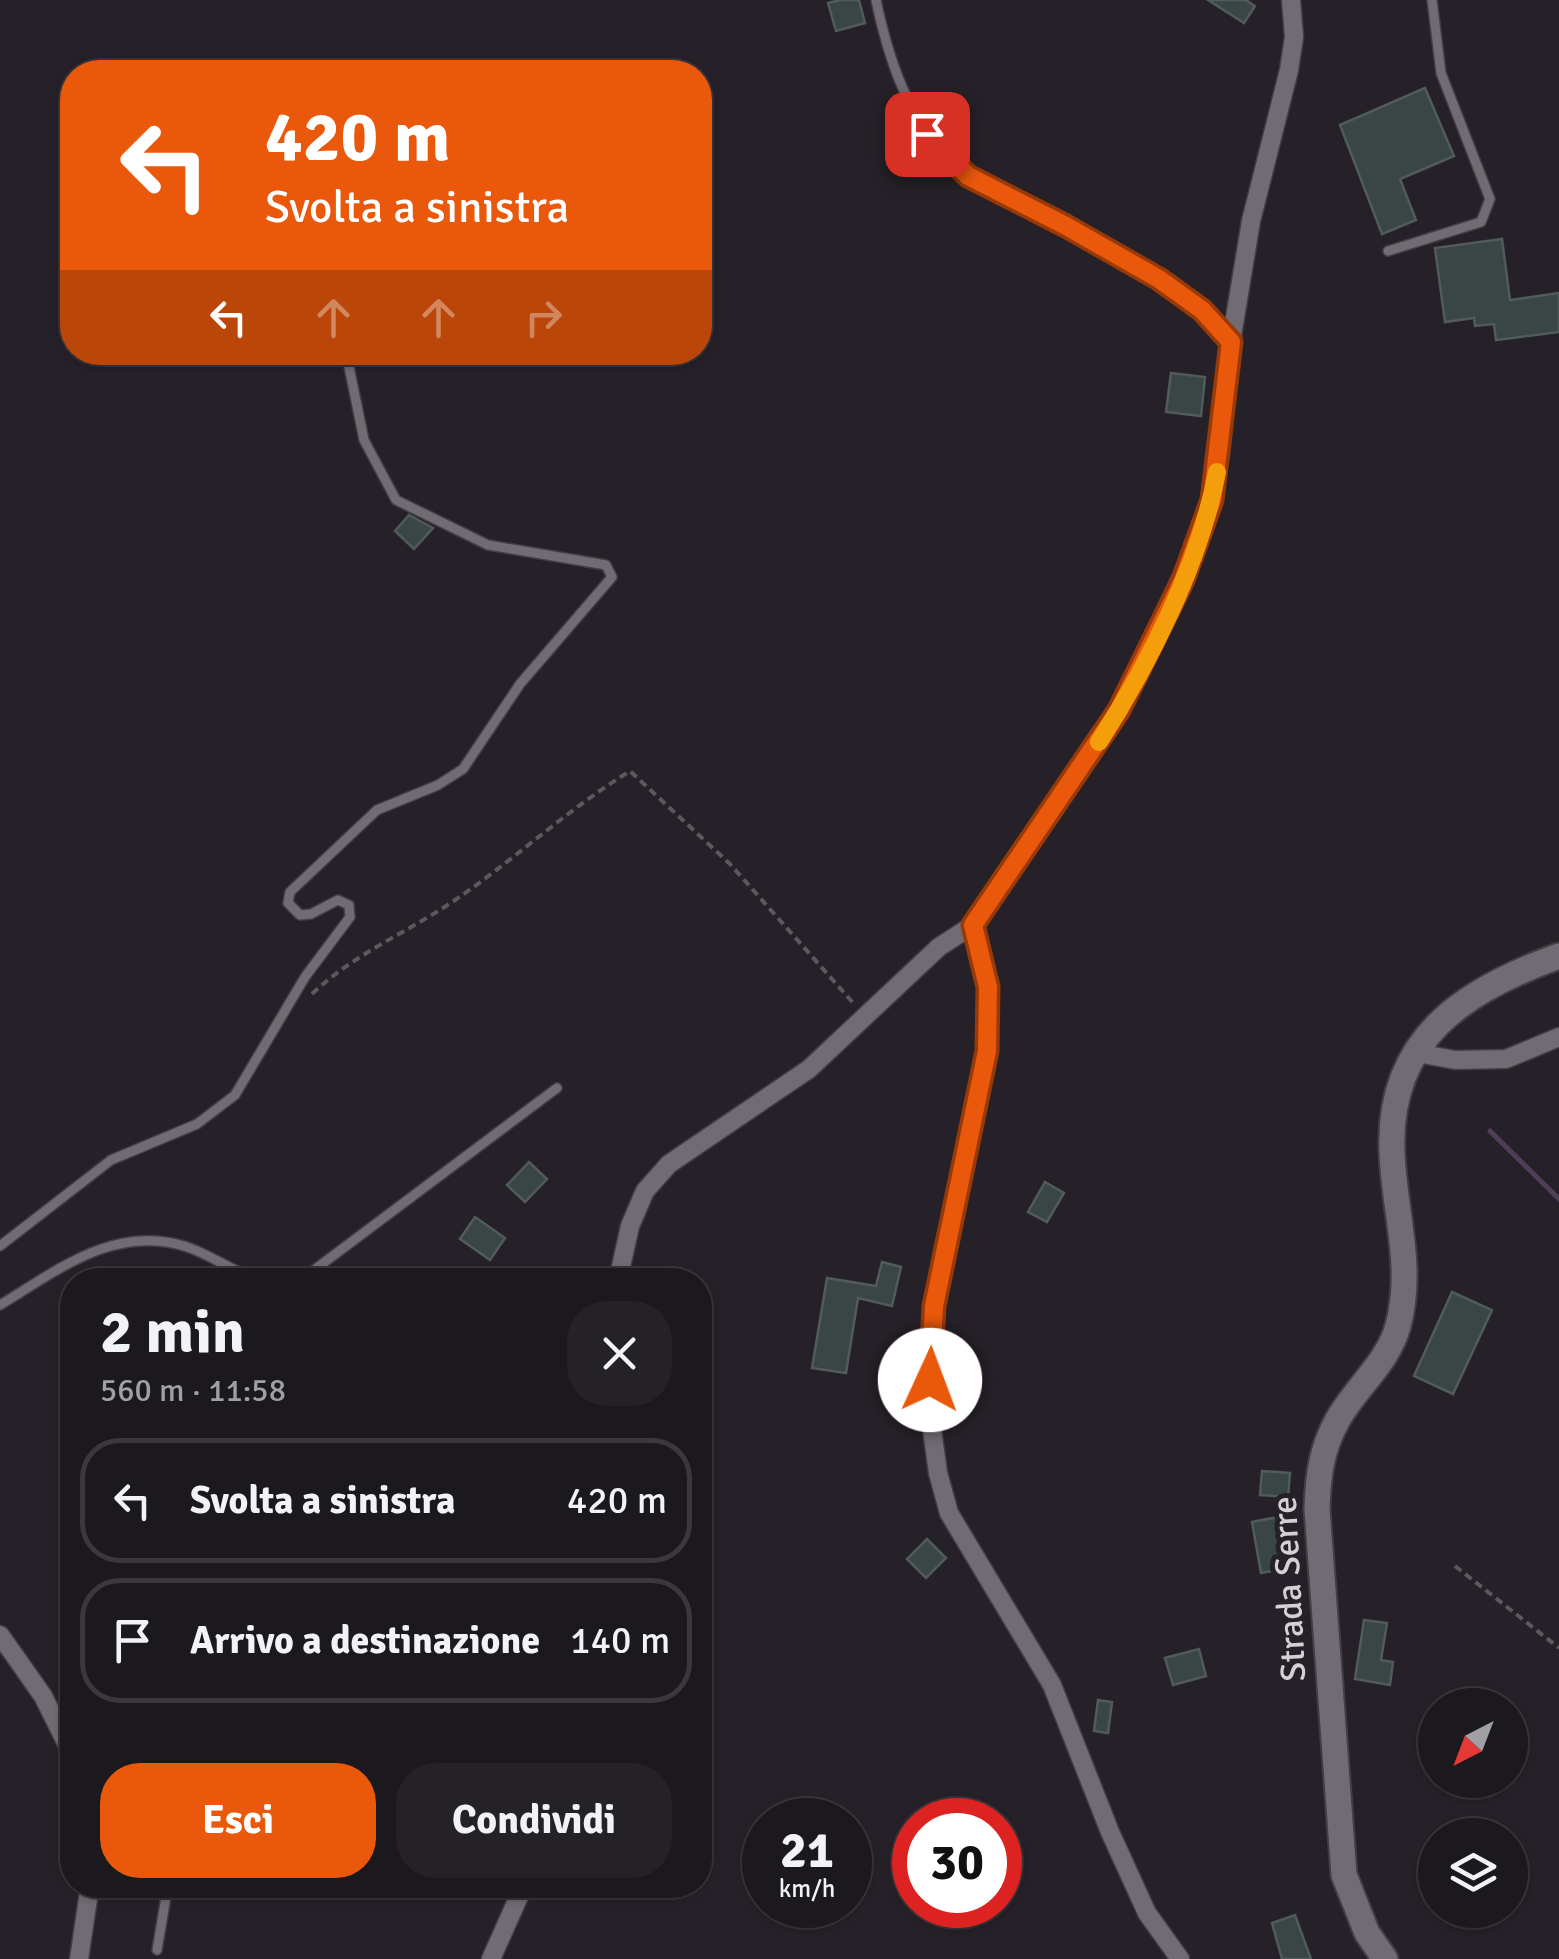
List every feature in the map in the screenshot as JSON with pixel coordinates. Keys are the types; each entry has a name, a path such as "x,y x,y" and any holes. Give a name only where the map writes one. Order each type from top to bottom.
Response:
{"main road":[{"name":"Strada Serre","path":"1385,1959 1367,1933 1344,1875 1318,1466 1338,1420 1368,1381 1398,1328 1407,1266 1391,1150 1396,1103 1412,1052 1454,1006 1526,968 1559,956"}],"street":[{"path":"621,1268 630,1226 645,1191 669,1164 810,1069 938,947 973,925 1119,710 1183,580 1212,500 1231,342 1251,221 1294,37 1291,0"},
{"path":"973,925 988,987 987,1051 934,1306 930,1415 938,1473 949,1513 1052,1685 1147,1913 1180,1959"},
{"path":"1412,1052 1455,1060 1506,1059 1559,1038"},
{"path":"0,1635 43,1696 60,1730"},
{"path":"79,1959 88,1898"},
{"path":"491,1959 518,1898"}],"lane":[{"path":"876,0 901,92 927,134 955,167 1159,279 1202,310 1231,342"},
{"path":"1388,251 1481,222 1490,199 1442,73 1432,0"},
{"path":"0,1246 111,1160 196,1124 235,1094 305,977 351,913 349,905 338,900 311,914 300,915 291,908 290,892 378,810 462,769 520,684 612,577 606,565 488,545 396,500 364,440 349,365"},
{"path":"317,1268 557,1088"},
{"path":"60,1268 92,1249 144,1238 186,1246 227,1268"},
{"path":"0,1304 60,1268"},
{"path":"157,1950 166,1898"}],"path":[{"path":"286,1012 356,956 420,923 630,770 754,889 864,1017"},
{"path":"1455,1566 1559,1648"}],"building":[{"path":"859,0 865,23 836,31 828,3"},
{"path":"1208,0 1246,0 1255,6 1244,23"},
{"path":"1425,88 1454,156 1400,179 1416,220 1382,234 1340,125"},
{"path":"1502,239 1510,300 1559,293 1559,332 1496,340 1494,324 1475,326 1474,318 1445,322 1435,248"},
{"path":"1171,373 1205,377 1201,416 1166,412"},
{"path":"409,515 433,528 414,549 395,531"},
{"path":"529,1162 547,1179 525,1202 507,1185"},
{"path":"1045,1182 1064,1193 1047,1222 1028,1212"},
{"path":"475,1217 505,1238 490,1260 460,1239"},
{"path":"882,1262 901,1267 892,1306 858,1298 846,1373 812,1368 827,1278 876,1286"},
{"path":"1452,1292 1492,1310 1453,1394 1414,1376"},
{"path":"1262,1471 1290,1473 1288,1497 1260,1495"},
{"path":"1283,1516 1293,1567 1261,1573 1252,1522"},
{"path":"927,1539 946,1558 926,1578 907,1559"},
{"path":"1364,1620 1387,1623 1381,1660 1393,1662 1390,1685 1355,1679"},
{"path":"1199,1649 1206,1676 1173,1685 1165,1658"},
{"path":"1098,1700 1112,1702 1108,1733 1094,1731"},
{"path":"1295,1915 1311,1959 1282,1959 1272,1923"}],"waterway":[{"path":"1490,1131 1559,1199"}],"slow traffic":[{"path":"1099,742 1119,710 1183,580 1202,533 1217,472"}],"route":[{"path":"927,134 955,167 968,176 1159,279 1202,310 1231,342 1212,500 1183,580 1119,710 973,925 988,987 987,1051 934,1306 930,1380"}]}
